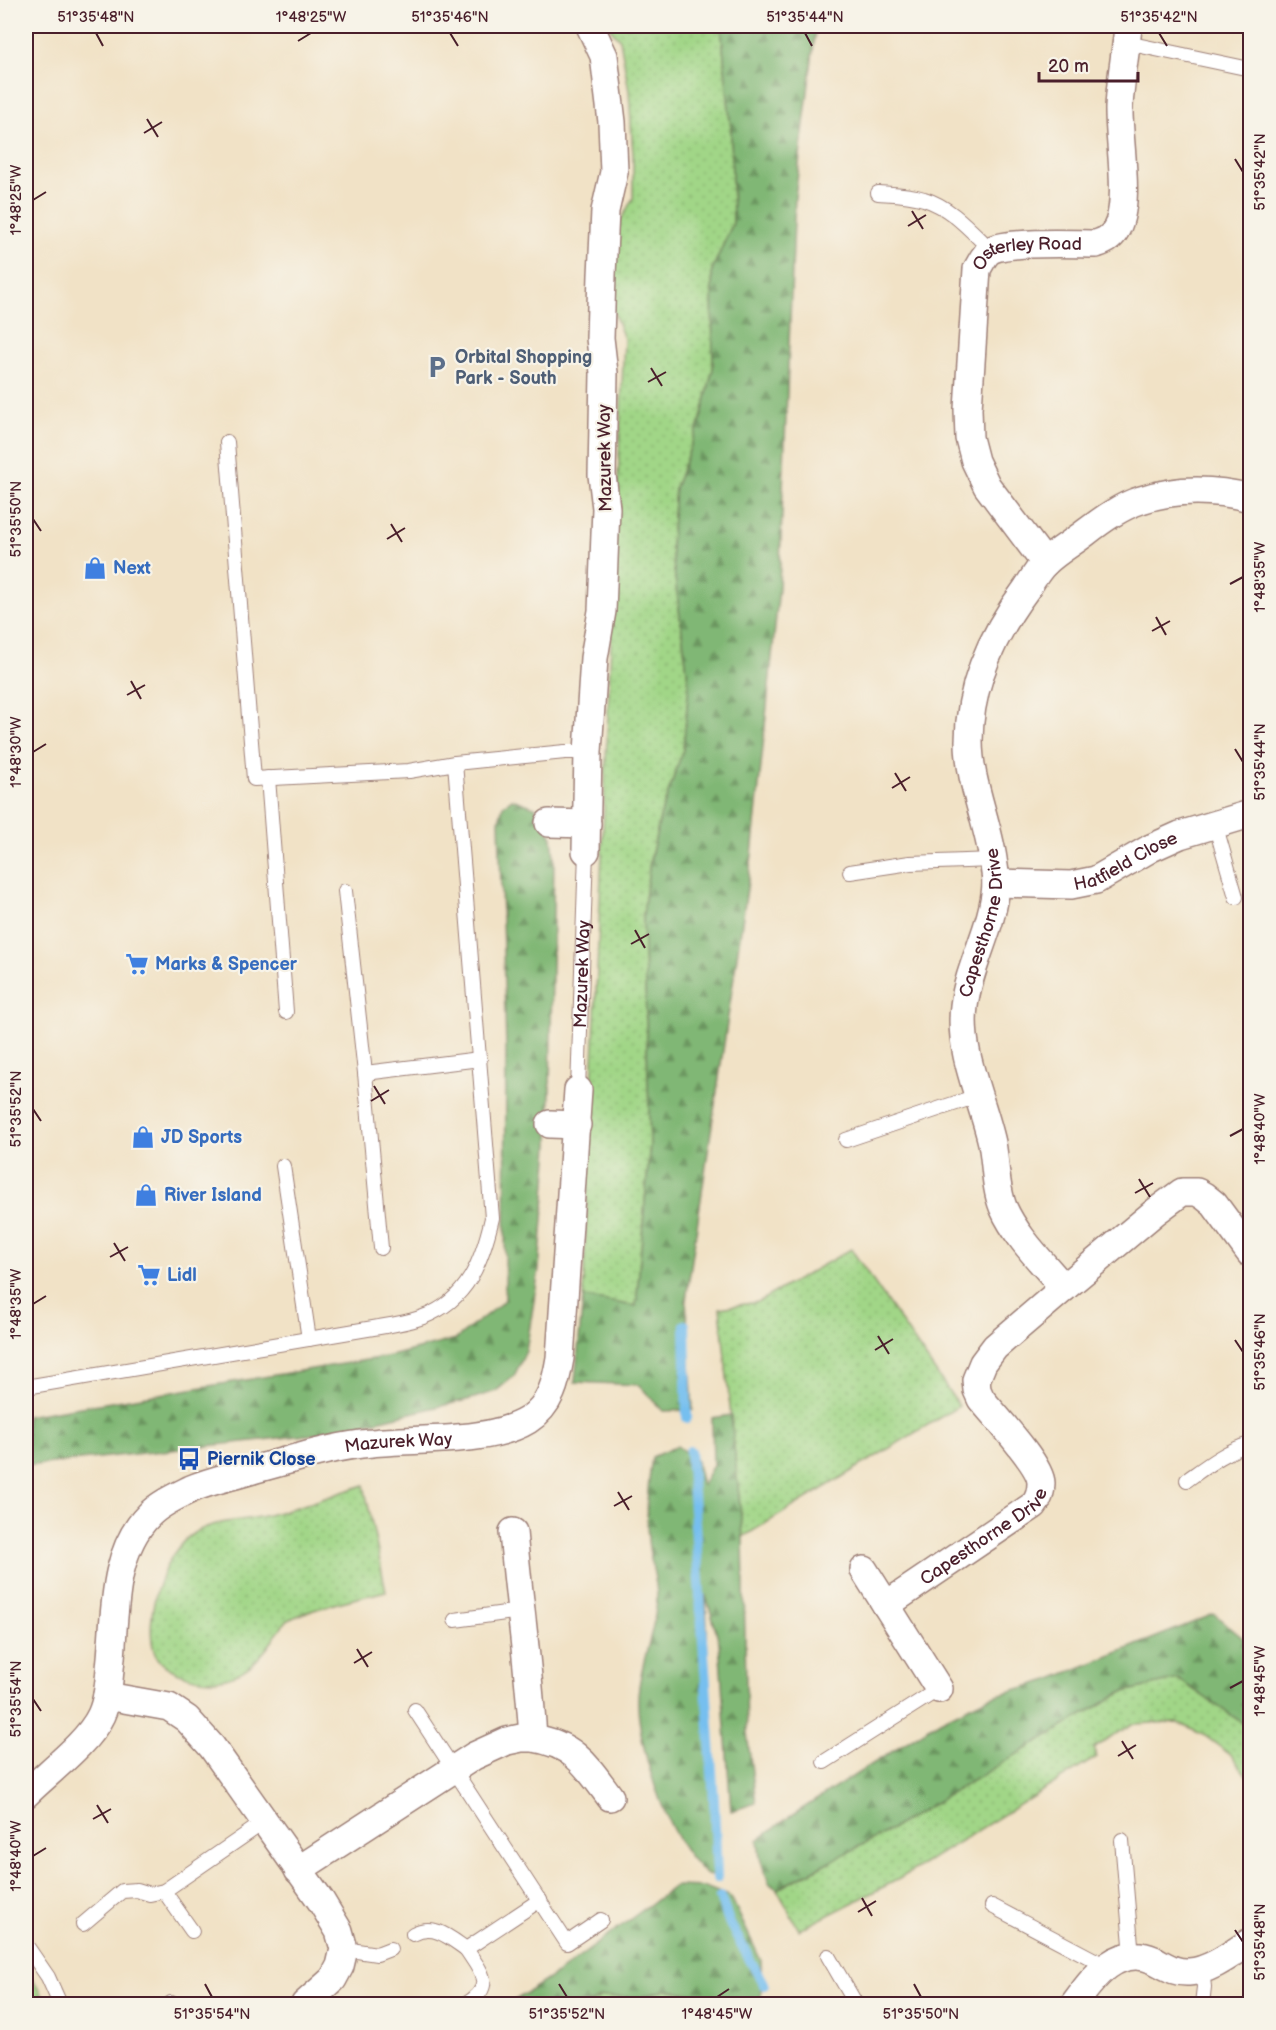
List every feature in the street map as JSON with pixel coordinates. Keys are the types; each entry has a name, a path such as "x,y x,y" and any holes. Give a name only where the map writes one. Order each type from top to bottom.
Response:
{"street":[{"name":"Mazurek Way","path":"586,851 588,752 594,658 602,611 606,499 602,474 604,373 600,338 602,275 605,211 614,172 612,122 604,56 590,26"},
{"name":"Osterley Road","path":"1045,563 987,486 975,461 969,438 968,409 977,269 984,256 991,250 1020,245 1096,244 1107,240 1115,231 1120,220 1122,202 1123,161 1119,107 1127,34"},
{"name":"Capesthorne Drive","path":"1064,1288 1018,1231 1004,1207 996,1183 993,1150 987,1124 964,1041 964,1006 976,954 989,920 994,872 971,766 969,740 977,686 994,639 1007,615 1045,563 1096,525 1124,507 1142,500 1177,492 1227,493 1251,498"},
{"name":"Hatfield Close","path":"994,872 1071,885 1096,880 1151,848 1179,835 1251,814"},
{"path":"549,823 587,824"},
{"name":"Mazurek Way","path":"26,1794 91,1732 101,1715 107,1696 115,1604 121,1569 132,1540 150,1514 192,1489 273,1465 360,1444 466,1437 492,1433 526,1421 542,1408 555,1385 560,1358 578,1090"},
{"path":"550,1124 577,1125"},
{"name":"Capesthorne Drive","path":"886,1605 1034,1505 1039,1499 1040,1476 981,1399 977,1390 976,1380 982,1363 995,1347 1155,1212 1182,1192 1197,1192 1209,1200 1251,1253"},
{"path":"513,1532 530,1686 533,1738"},
{"path":"864,1570 939,1689"},
{"path":"107,1696 170,1707 187,1719 212,1747 339,1930 344,1949 340,1965 333,1979 305,2004"},
{"path":"298,1870 454,1769 499,1744 520,1738 547,1740 561,1746 585,1763 610,1797"},
{"path":"1074,2004 1106,1966 1116,1959 1142,1956 1182,1972 1202,1969 1251,1942"}],"lane":[{"path":"1127,34 1251,69"},
{"path":"878,193 913,196 938,205 966,226 991,250"},
{"path":"227,442 254,779 409,771 455,763 565,752 588,752"},
{"path":"26,1387 391,1325 423,1317 449,1304 472,1278 484,1252 492,1218 455,763"},
{"path":"268,778 286,1012"},
{"path":"1215,824 1236,897"},
{"name":"Mazurek Way","path":"578,1090 586,851"},
{"path":"850,872 910,864 994,872"},
{"path":"345,891 381,1248"},
{"path":"365,1072 480,1059"},
{"path":"846,1140 978,1096"},
{"path":"283,1166 309,1339"},
{"path":"1187,1480 1221,1455 1251,1444"},
{"path":"455,1620 520,1611"},
{"path":"824,1762 939,1689"},
{"path":"415,1710 567,1943 601,1920"},
{"path":"83,1924 122,1892 136,1890 150,1894 164,1891 264,1822"},
{"path":"1122,1840 1132,1956"},
{"path":"164,1891 192,1931"},
{"path":"466,1949 540,1900"},
{"path":"992,1906 1106,1966"},
{"path":"413,1934 419,1930 438,1931 466,1949 483,1975 484,1987 481,1993 466,2004"},
{"path":"26,1946 48,1977 60,2004"},
{"path":"344,1949 377,1954 390,1949"},
{"path":"828,1956 856,2004"},
{"path":"1202,1969 1204,1987 1202,2004"}],"green space":[{"path":"608,26 721,26 731,129 733,223 712,270 713,369 701,419 675,488 671,546 689,686 683,750 661,814 650,861 643,915 650,1144 636,1307 583,1297 624,339 613,310 614,232 633,198 629,91 620,40"},
{"path":"721,26 816,26 795,197 779,587 752,855 686,1300 693,1410 663,1411 639,1385 575,1382 583,1297 636,1306 650,1144 643,915 650,861 661,814 683,750 689,686 671,546 675,488 701,419 713,369 712,270 733,223 731,129"},
{"path":"512,799 535,807 552,837 554,858 549,1146 539,1269 526,1351 514,1376 496,1391 471,1399 325,1433 26,1466 26,1416 391,1356 456,1339 505,1300 506,1046 499,821 503,806"},
{"path":"851,1249 959,1406 743,1537 720,1308 758,1302"},
{"path":"731,1415 743,1537 747,1733 756,1803 731,1811 719,1642 706,1595 710,1740 719,1866 716,1876 713,1876 707,1875 685,1850 664,1809 647,1761 638,1696 657,1597 647,1528 647,1498 652,1457 677,1446 696,1460 702,1485 713,1465 712,1418"},
{"path":"364,1485 386,1591 318,1608 294,1617 282,1626 267,1648 249,1667 226,1678 208,1680 190,1677 171,1669 158,1658 154,1651 152,1637 154,1604 165,1570 183,1542 194,1533 212,1525 280,1512"},
{"path":"1214,1614 1250,1644 1250,1728 1178,1679 1120,1693 881,1835 777,1889 769,1883 760,1858 758,1840 789,1817 940,1721 987,1698 1049,1680"},
{"path":"1178,1679 1250,1728 1250,1780 1232,1756 1205,1736 1177,1722 1132,1724 1093,1749 1097,1757 899,1879 799,1930 777,1889 881,1835 1120,1693"},
{"path":"675,1886 705,1887 731,1897 761,1961 761,2002 729,2004 709,1995 665,1990 641,1997 601,1997 588,2004 509,2004 558,1973"},
{"path":"26,1971 40,1990 46,2004 26,2004"},
{"path":"665,1990 709,1995 729,2004 588,2004 601,1997 641,1997"}],"waterway":[{"path":"685,1325 687,1418"},
{"path":"690,1451 714,1800 717,1878"},
{"path":"720,1897 730,1924 764,1985"}],"place":[{"name":"Orbital Shopping Park - South","path":"437,367"},
{"name":"Next","path":"95,568"},
{"name":"Marks & Spencer","path":"137,964"},
{"name":"JD Sports","path":"143,1137"},
{"name":"River Island","path":"146,1195"},
{"name":"Lidl","path":"149,1275"},
{"name":"Piernik Close","path":"189,1459"}]}
